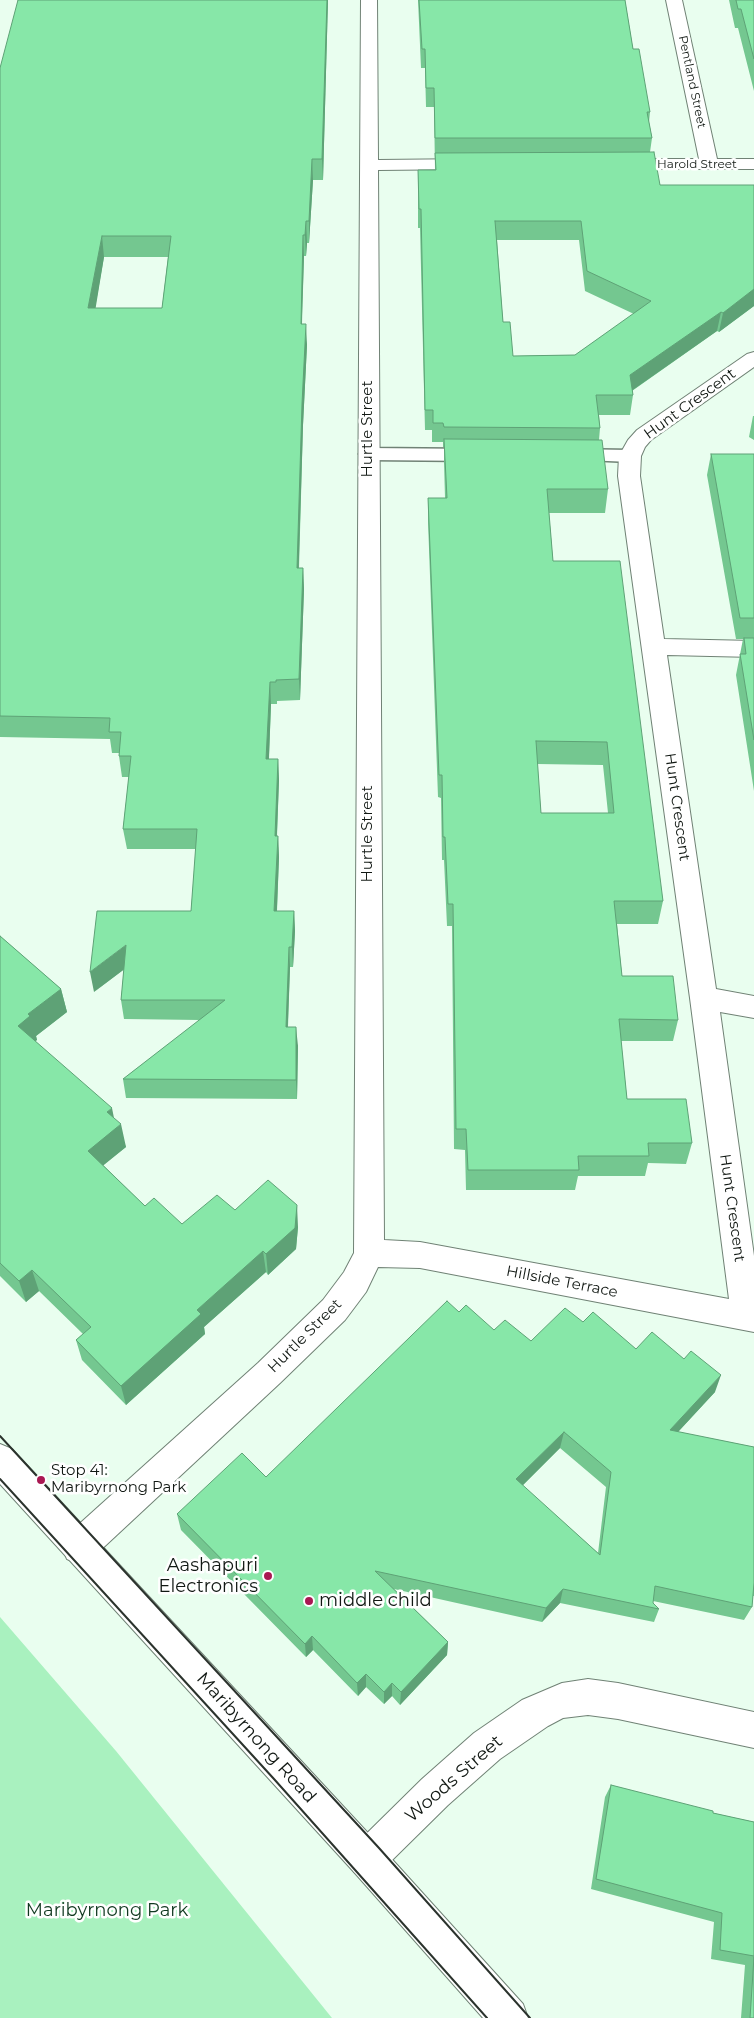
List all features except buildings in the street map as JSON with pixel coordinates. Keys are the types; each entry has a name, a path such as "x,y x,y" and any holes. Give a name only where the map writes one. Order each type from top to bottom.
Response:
{"street":[{"name":"Hurtle Street","path":"79,1547 269,1373 334,1310 355,1282 368,1253 368,0"},
{"name":"Pentland Street","path":"674,0 709,164"},
{"path":"369,165 489,164"},
{"name":"Harold Street","path":"599,164 754,164"},
{"name":"Hunt Crescent","path":"750,1317 629,476 630,456 635,445 644,435 754,358"},
{"path":"654,647 754,649"},
{"path":"704,998 754,1007"},
{"name":"Hillside Terrace","path":"368,1253 420,1255 750,1317"},
{"name":"Maribyrnong Road","path":"0,1460 367,1859 509,2018"},
{"name":"Woods Street","path":"367,1859 435,1792 487,1746 536,1713 562,1701 588,1697 618,1701 754,1730"}],"lane":[{"path":"369,454 494,455"},
{"path":"553,455 630,456"}],"green space":[{"name":"Maribyrnong Park","path":"0,1617 116,1751 332,2018 0,2018"}],"tram line":[{"path":"0,1436 379,1848 530,2018"},
{"path":"0,1479 274,1779 487,2018"}],"place":[{"name":"Stop 41: Maribyrnong Park","path":"41,1480"},
{"name":"Aashapuri Electronics","path":"268,1576"},
{"name":"middle child","path":"309,1601"}]}
